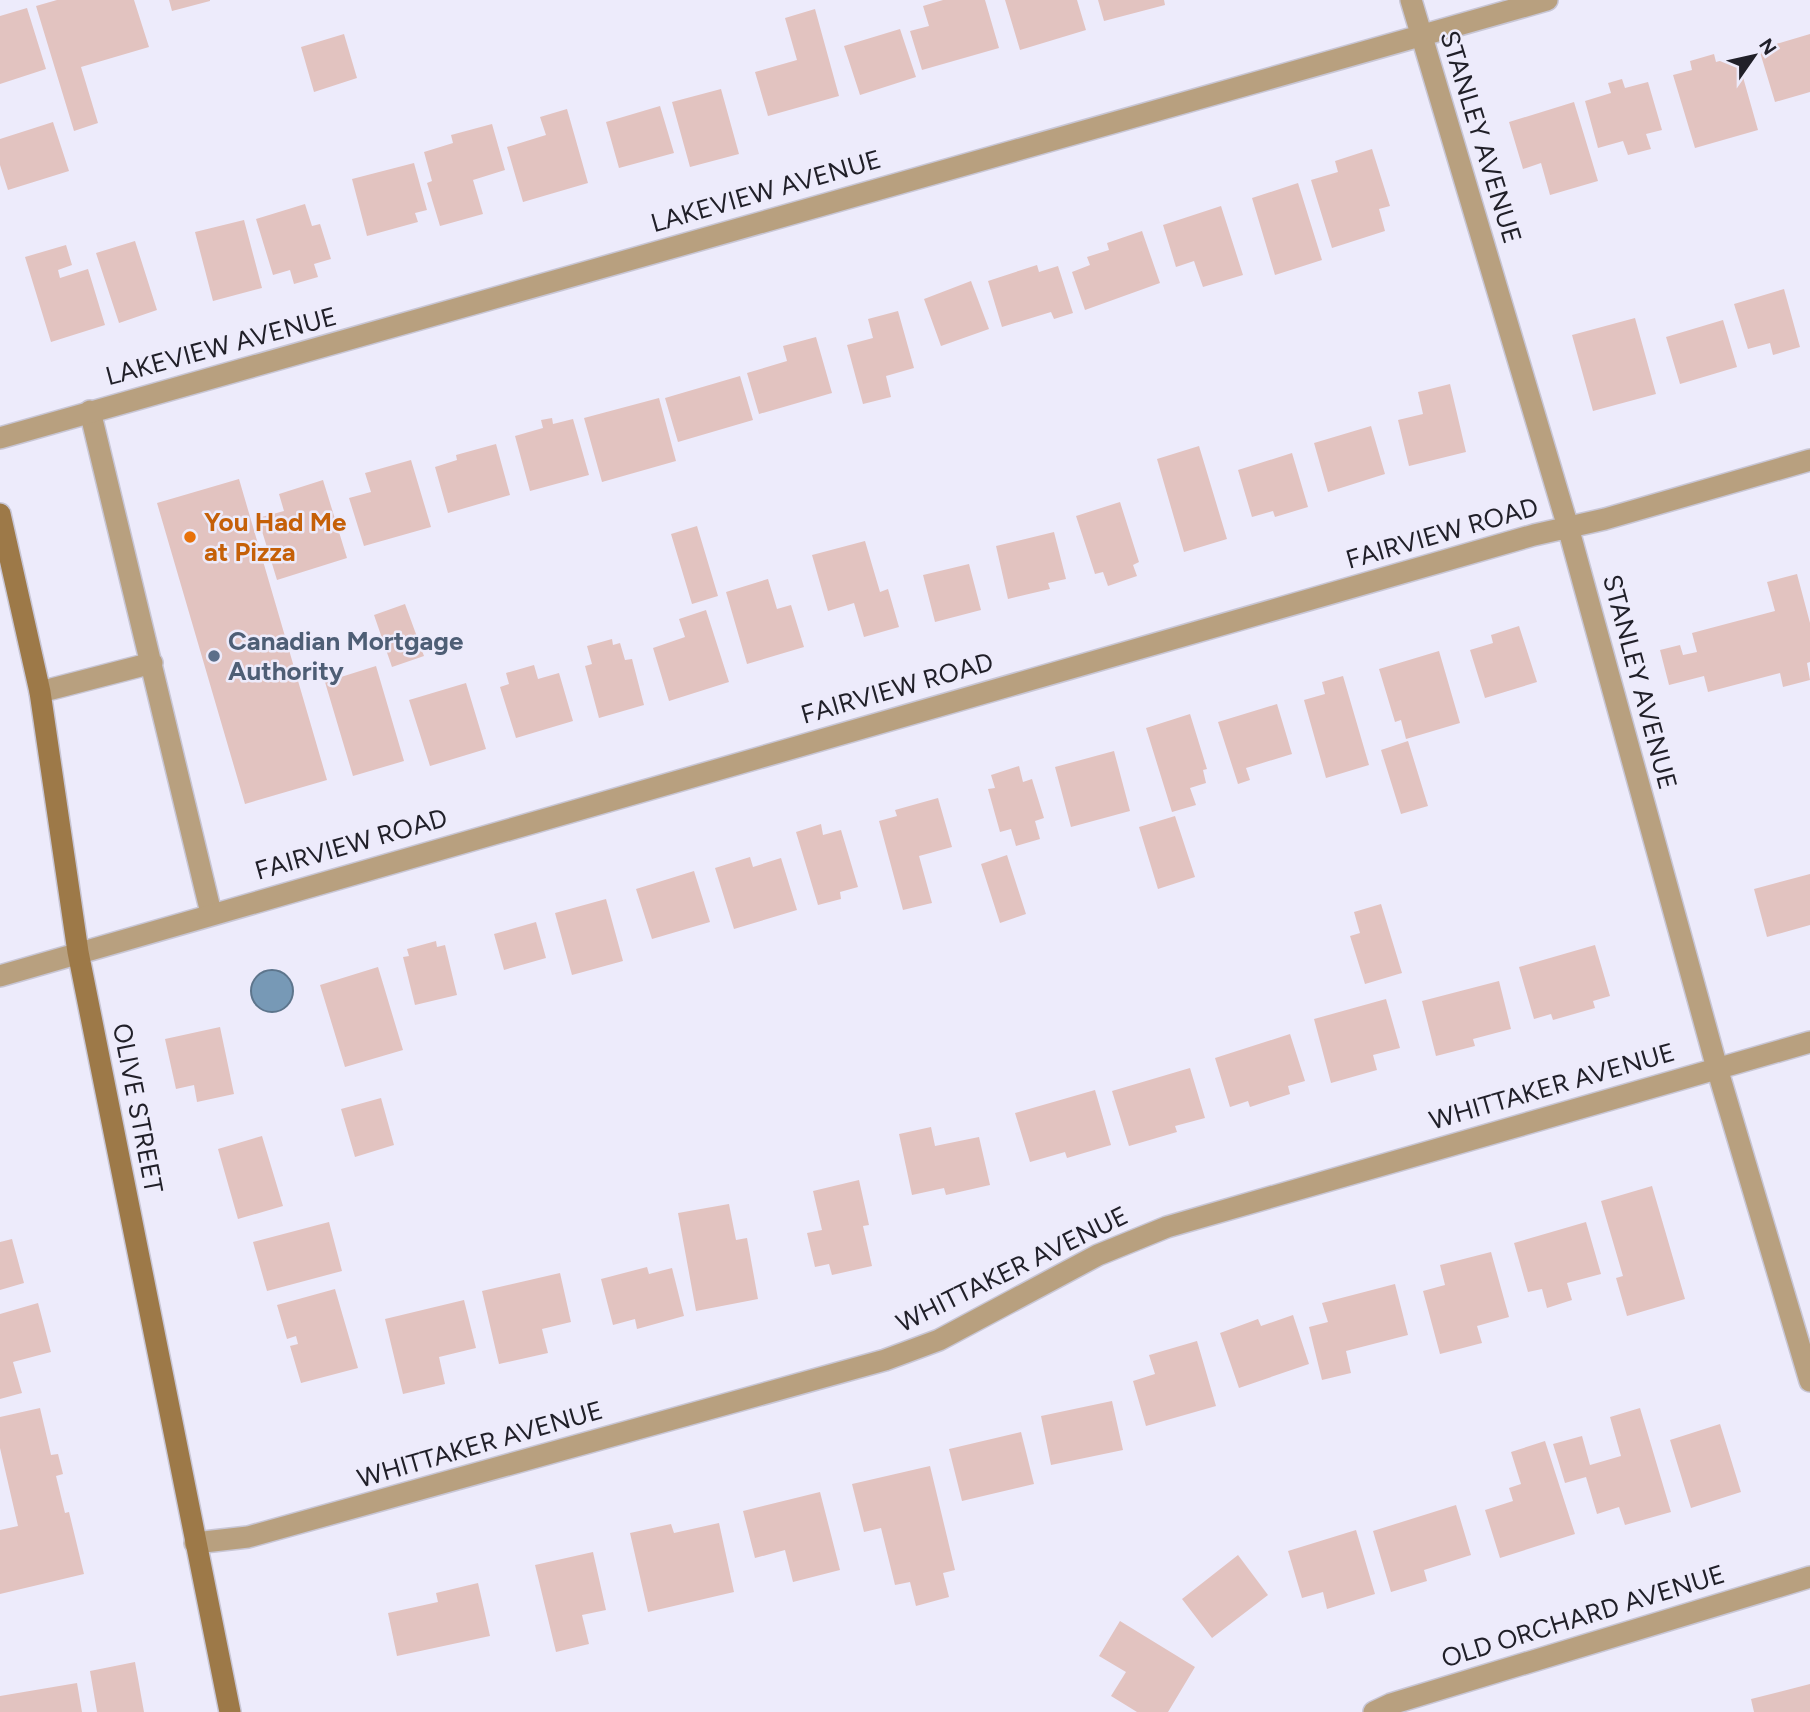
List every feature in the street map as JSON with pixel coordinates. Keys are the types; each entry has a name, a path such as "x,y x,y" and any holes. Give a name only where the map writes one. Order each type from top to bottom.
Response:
{"street":[{"name":"STANLEY AVENUE","path":"1411,0 1568,527 1717,1068 1810,1381"},
{"name":"LAKEVIEW AVENUE","path":"0,438 1420,33 1547,0"},
{"path":"90,411 211,913"},
{"name":"FAIRVIEW ROAD","path":"0,976 211,913 1810,460"},
{"name":"OLIVE STREET","path":"0,514 40,692 78,952 230,1712"},
{"path":"40,692 152,663"},
{"name":"WHITTAKER AVENUE","path":"195,1543 248,1537 885,1360 939,1340 1098,1255 1167,1227 1810,1042"},
{"name":"OLD ORCHARD AVENUE","path":"1374,1712 1391,1704 1810,1577"}],"water":[{"path":"272,970 287,976 293,991 287,1006 272,1012 257,1006 251,991 257,976"}],"building":[{"path":"57,0 134,0 149,47 81,67 98,123 74,131 36,6"},
{"path":"169,0 210,0 210,1 172,11"},
{"path":"943,0 985,0 999,48 922,70 910,31 929,26 923,6"},
{"path":"1005,0 1077,0 1086,30 1020,50"},
{"path":"1098,0 1164,0 1165,5 1104,21"},
{"path":"27,8 46,69 0,84 0,16"},
{"path":"815,9 839,96 768,116 755,72 797,60 785,18"},
{"path":"900,29 916,77 860,95 844,46"},
{"path":"344,34 357,78 314,92 301,47"},
{"path":"1810,34 1810,92 1775,102 1759,49"},
{"path":"1714,54 1716,62 1737,56 1758,130 1695,148 1673,75 1692,70 1690,61"},
{"path":"1622,79 1625,88 1648,82 1662,130 1646,134 1651,149 1628,155 1623,141 1598,148 1585,101 1611,93 1608,83"},
{"path":"721,89 739,154 690,167 672,102"},
{"path":"1574,102 1598,181 1550,195 1541,163 1523,169 1509,122"},
{"path":"660,106 674,153 619,168 606,122"},
{"path":"567,109 588,183 523,202 507,147 546,135 540,117"},
{"path":"53,122 69,171 8,190 0,165 0,139"},
{"path":"492,124 505,170 473,180 483,214 440,226 427,183 432,181 424,152 453,143 451,135"},
{"path":"1372,149 1390,206 1379,209 1385,231 1332,248 1311,180 1338,172 1335,161"},
{"path":"414,163 427,210 415,213 418,222 367,236 352,179"},
{"path":"1298,183 1322,260 1275,275 1252,198"},
{"path":"305,204 312,226 320,224 331,259 314,264 318,277 294,284 290,270 273,275 256,219"},
{"path":"1221,206 1243,275 1203,287 1194,261 1176,267 1163,225"},
{"path":"244,220 262,288 213,301 195,232"},
{"path":"1142,231 1160,283 1085,310 1072,272 1090,265 1087,257 1109,250 1107,243"},
{"path":"135,241 157,310 119,323 96,253"},
{"path":"66,245 72,265 58,270 60,278 88,269 105,325 51,342 25,257"},
{"path":"1037,265 1039,272 1058,266 1073,313 1054,319 1051,312 1002,327 988,281"},
{"path":"971,281 989,329 941,346 924,299"},
{"path":"1784,289 1800,347 1773,355 1770,343 1748,349 1734,304"},
{"path":"898,311 914,368 886,376 891,397 863,404 847,345 873,338 868,319"},
{"path":"1635,318 1656,394 1593,411 1572,335"},
{"path":"1723,320 1737,367 1680,384 1666,337"},
{"path":"816,337 832,393 759,414 747,373 787,361 783,346"},
{"path":"740,376 753,420 678,442 665,398"},
{"path":"1450,384 1466,452 1409,466 1398,420 1423,414 1418,392"},
{"path":"659,398 676,461 602,482 584,418"},
{"path":"552,418 553,424 573,419 589,475 530,491 515,436 543,428 541,420"},
{"path":"1371,426 1385,474 1328,492 1314,443"},
{"path":"496,444 510,495 448,513 435,467 457,460 456,455"},
{"path":"1199,446 1227,539 1184,552 1157,459"},
{"path":"1292,453 1308,507 1275,517 1273,511 1252,517 1238,470"},
{"path":"411,460 431,527 364,546 349,498 371,492 365,473"},
{"path":"239,479 327,780 245,804 157,503"},
{"path":"323,480 347,558 277,580 258,518 284,511 279,494"},
{"path":"1120,502 1139,562 1133,565 1137,576 1108,586 1103,572 1095,574 1076,516"},
{"path":"697,526 718,596 692,604 671,534"},
{"path":"1054,532 1066,579 1048,583 1050,589 1008,599 996,546"},
{"path":"865,541 880,592 888,589 899,627 864,637 854,603 828,611 812,555"},
{"path":"969,564 981,610 935,622 923,575"},
{"path":"1797,574 1810,623 1810,662 1807,663 1810,680 1783,687 1780,673 1708,692 1704,676 1669,685 1660,650 1680,645 1683,655 1697,652 1692,633 1775,611 1767,582"},
{"path":"768,579 777,609 791,605 804,647 747,664 726,592"},
{"path":"405,604 424,656 392,667 374,615"},
{"path":"706,610 729,682 669,701 653,648 685,637 679,619"},
{"path":"1519,626 1537,682 1485,698 1470,650 1493,643 1491,635"},
{"path":"612,639 613,645 620,643 625,660 632,659 644,705 599,718 585,666 592,664 587,646"},
{"path":"1439,651 1460,723 1406,739 1401,720 1395,722 1379,669"},
{"path":"534,665 538,679 559,673 573,721 516,738 500,687 509,684 506,673"},
{"path":"376,666 404,761 353,776 325,682"},
{"path":"1343,676 1369,765 1326,778 1304,700 1325,694 1322,682"},
{"path":"466,683 486,749 430,766 409,700"},
{"path":"1277,704 1292,754 1246,768 1250,780 1238,784 1218,722"},
{"path":"1190,714 1207,769 1203,770 1206,783 1190,788 1196,805 1172,812 1146,728"},
{"path":"1408,741 1428,806 1401,814 1381,750"},
{"path":"1114,751 1130,811 1071,827 1055,767"},
{"path":"1019,766 1023,782 1032,779 1044,818 1035,821 1040,839 1016,846 1011,829 1000,832 988,789 995,788 991,775"},
{"path":"938,798 952,847 919,856 932,903 903,910 879,821 897,816 895,810"},
{"path":"1175,816 1195,877 1158,889 1139,827"},
{"path":"821,824 823,835 841,830 858,887 840,892 841,899 818,905 796,832"},
{"path":"1007,855 1026,914 1000,923 981,864"},
{"path":"750,857 753,867 781,858 797,910 734,929 715,868"},
{"path":"694,871 710,922 652,939 636,889"},
{"path":"1810,874 1810,925 1767,937 1754,889"},
{"path":"606,899 623,961 572,975 555,913"},
{"path":"1381,904 1402,973 1365,984 1350,936 1360,933 1354,912"},
{"path":"536,922 546,958 504,970 494,934"},
{"path":"436,941 437,947 445,945 457,995 415,1005 403,957 409,956 407,949"},
{"path":"1595,945 1610,996 1593,1001 1595,1008 1553,1020 1551,1014 1534,1019 1519,967"},
{"path":"378,967 403,1050 345,1067 320,985"},
{"path":"1499,981 1511,1029 1473,1039 1475,1046 1436,1056 1422,1001"},
{"path":"1386,999 1400,1048 1373,1055 1377,1070 1331,1083 1314,1019"},
{"path":"220,1027 234,1094 197,1102 194,1085 176,1089 165,1039"},
{"path":"1290,1034 1305,1081 1288,1086 1290,1094 1250,1107 1248,1101 1230,1107 1215,1058"},
{"path":"1190,1068 1205,1118 1175,1126 1177,1132 1129,1146 1112,1091"},
{"path":"1095,1090 1111,1145 1067,1158 1065,1152 1030,1162 1015,1113"},
{"path":"381,1098 394,1145 355,1157 341,1109"},
{"path":"931,1127 935,1146 979,1137 990,1185 946,1195 944,1188 912,1195 899,1134"},
{"path":"262,1136 283,1206 238,1219 218,1149"},
{"path":"859,1180 869,1225 863,1226 872,1266 832,1275 829,1264 815,1267 807,1233 822,1230 813,1191"},
{"path":"1652,1186 1685,1299 1627,1316 1616,1278 1623,1276 1601,1201"},
{"path":"729,1204 736,1240 747,1238 758,1299 696,1311 678,1213"},
{"path":"329,1222 342,1271 267,1291 253,1242"},
{"path":"1586,1222 1601,1274 1567,1283 1572,1300 1547,1308 1542,1289 1528,1292 1514,1243"},
{"path":"12,1239 24,1283 0,1290 0,1242"},
{"path":"1491,1252 1509,1317 1477,1326 1482,1343 1440,1354 1423,1291 1445,1285 1440,1265"},
{"path":"647,1267 649,1274 672,1268 684,1316 637,1329 635,1319 613,1325 601,1279"},
{"path":"560,1273 571,1322 542,1329 548,1353 499,1364 482,1291"},
{"path":"1395,1284 1408,1335 1346,1351 1351,1373 1322,1380 1309,1327 1328,1322 1322,1303"},
{"path":"335,1289 358,1368 301,1383 290,1346 298,1344 296,1336 287,1339 277,1305"},
{"path":"464,1300 476,1348 439,1357 445,1384 403,1394 385,1319"},
{"path":"38,1303 51,1352 13,1362 22,1393 0,1399 0,1314"},
{"path":"1293,1315 1309,1364 1239,1388 1220,1333 1258,1319 1261,1326"},
{"path":"1197,1341 1216,1406 1146,1426 1133,1381 1155,1374 1149,1355"},
{"path":"1112,1401 1123,1450 1051,1465 1041,1416"},
{"path":"40,1408 51,1455 58,1454 63,1474 56,1476 65,1513 69,1512 84,1574 0,1594 0,1530 18,1526 0,1448 0,1417"},
{"path":"1640,1408 1671,1512 1625,1525 1619,1507 1597,1514 1586,1477 1565,1483 1553,1444 1582,1436 1590,1465 1621,1456 1610,1417"},
{"path":"1720,1424 1741,1492 1691,1508 1670,1440"},
{"path":"1021,1432 1034,1484 962,1501 949,1449"},
{"path":"1545,1441 1575,1534 1500,1558 1485,1510 1513,1501 1509,1488 1521,1484 1511,1452"},
{"path":"930,1466 955,1570 943,1573 949,1597 916,1606 910,1582 895,1585 881,1528 864,1532 852,1484"},
{"path":"820,1492 840,1570 793,1582 785,1550 755,1558 743,1511"},
{"path":"1456,1505 1471,1555 1424,1570 1427,1581 1391,1592 1373,1531"},
{"path":"719,1523 734,1592 648,1612 630,1533 671,1524 674,1533"},
{"path":"1356,1530 1375,1594 1327,1609 1323,1592 1302,1598 1288,1551"},
{"path":"593,1552 606,1610 582,1615 589,1644 556,1652 535,1565"},
{"path":"1238,1555 1268,1595 1212,1638 1182,1599"},
{"path":"478,1583 490,1636 397,1656 388,1613 438,1602 436,1593"},
{"path":"1120,1621 1195,1667 1168,1712 1137,1712 1111,1696 1126,1672 1099,1656"},
{"path":"135,1662 144,1712 97,1712 90,1671"},
{"path":"77,1683 82,1712 0,1712 0,1696"},
{"path":"1810,1684 1810,1712 1754,1712 1751,1699"}],"place":[{"name":"You Had Me at Pizza","path":"190,537"},
{"name":"Canadian Mortgage Authority","path":"214,656"}]}
